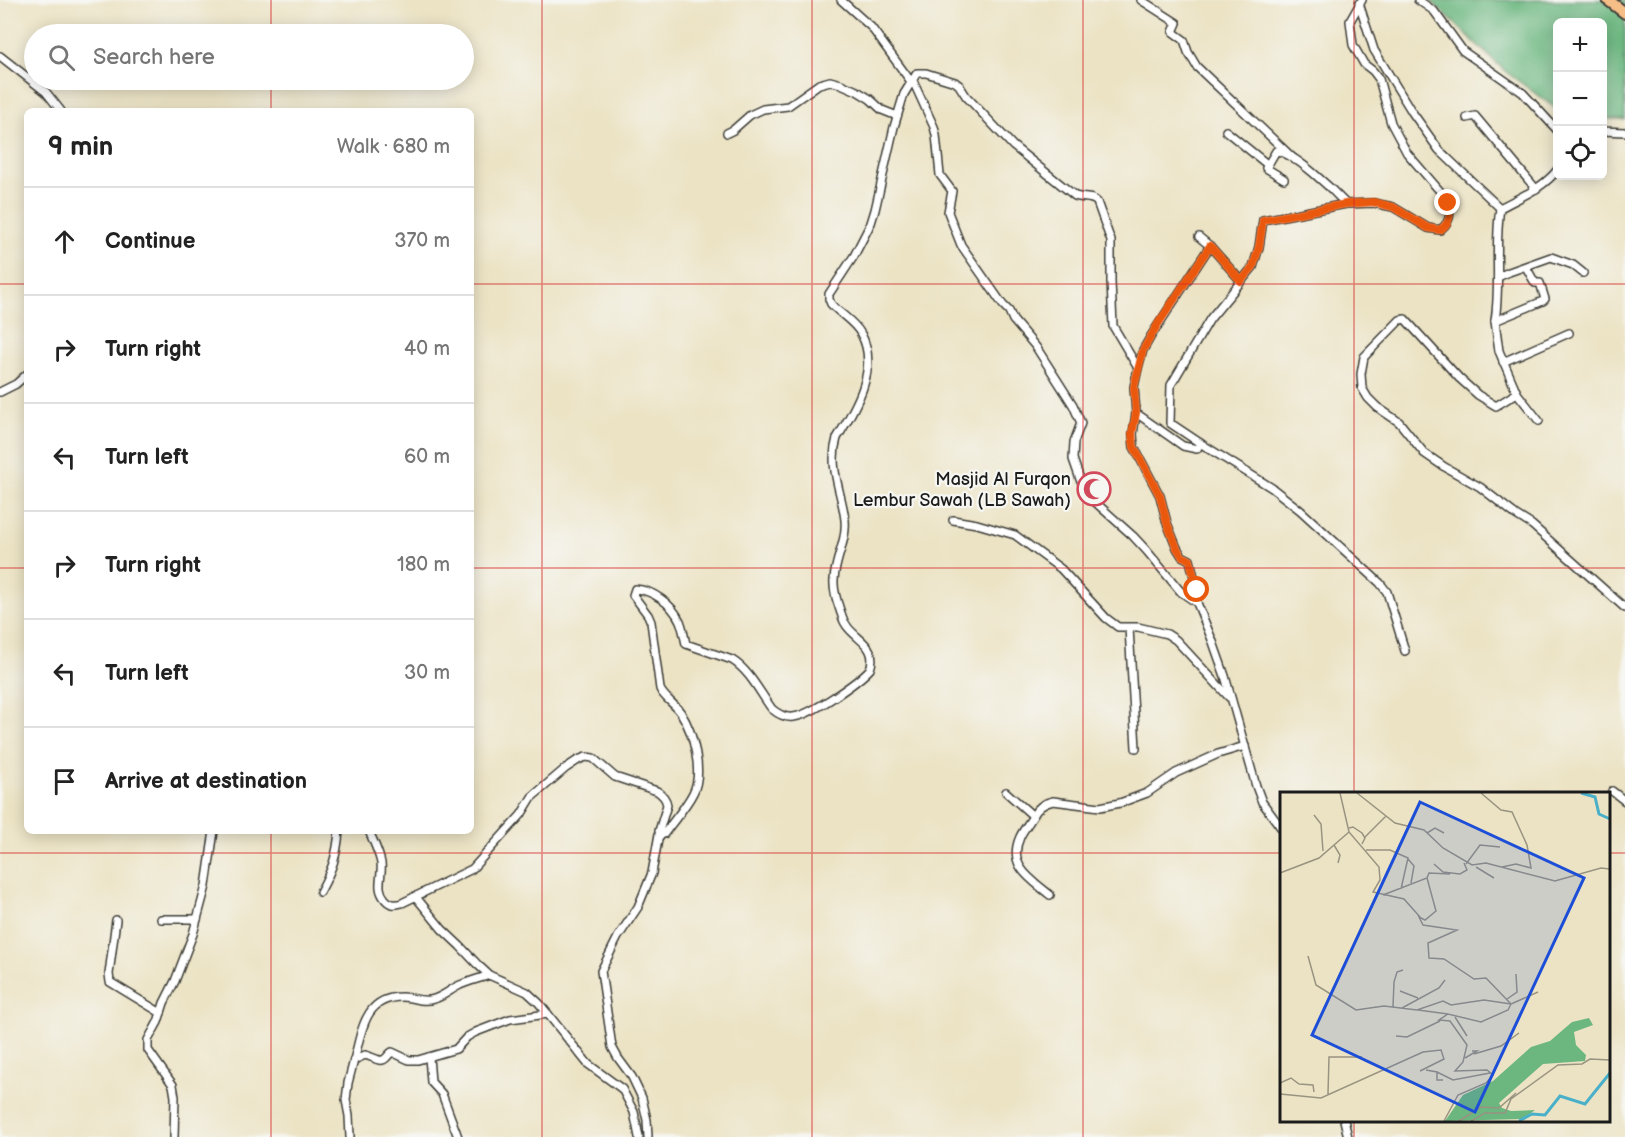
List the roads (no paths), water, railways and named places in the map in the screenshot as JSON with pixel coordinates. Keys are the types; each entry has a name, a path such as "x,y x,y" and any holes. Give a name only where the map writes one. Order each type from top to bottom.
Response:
{"main road":[{"path":"1608,0 1625,13"}],"street":[{"path":"841,0 871,27 912,82 934,127 940,175 952,191 948,212 961,245 1009,311 1013,320 1036,347 1073,405 1081,423 1074,441 1073,459 1080,479 1095,502 1133,536 1181,592 1197,603"},
{"path":"1141,0 1178,23 1173,32 1184,40 1197,67 1295,160"},
{"path":"1418,0 1434,11 1463,51 1523,93 1553,127"},
{"path":"1360,1 1350,21 1353,45 1364,64 1379,79 1387,111 1397,136 1407,153 1445,197 1451,215 1445,226 1440,230 1434,230 1393,207 1373,202 1346,204 1263,220 1253,267 1210,319 1171,385 1170,423 1291,502 1380,583 1387,592 1405,651"},
{"path":"1360,1 1374,50 1412,112 1439,150 1500,208"},
{"path":"1350,21 1365,23"},
{"path":"0,56 24,75"},
{"path":"659,834 664,834 693,794 698,775 693,738 676,707 662,694 660,689 651,622 633,595 635,589 658,597 673,610 680,621 686,644 739,664 772,709 785,717 812,711 867,673 872,664 869,648 843,622 833,582 845,530 844,513 835,475 835,444 856,406 865,382 866,345 860,332 831,304 829,294 854,256 871,223 897,116 904,94 918,73 922,72 955,82 1013,146 1075,196 1093,198 1097,202 1111,241 1113,326 1137,368"},
{"path":"727,133 750,115 763,109 788,106 819,84 830,81 857,91 882,110 897,116"},
{"path":"43,90 59,108"},
{"path":"1467,118 1475,116 1536,189"},
{"path":"1226,131 1268,165"},
{"path":"1607,131 1625,132"},
{"path":"1284,180 1266,168 1276,151 1295,160 1323,181 1346,204"},
{"path":"1500,208 1547,182 1553,174"},
{"path":"1500,208 1497,227 1498,302 1495,321 1499,351 1517,393 1539,421"},
{"path":"1199,237 1241,281"},
{"path":"1210,246 1143,350 1134,387 1136,413 1132,434 1134,447 1160,496 1177,548 1182,556 1190,560 1197,590 1197,603 1213,642 1251,773 1262,802 1280,828"},
{"path":"1498,278 1551,257 1573,265 1583,273"},
{"path":"1495,321 1544,300 1541,284 1534,283 1526,267"},
{"path":"1517,393 1498,406 1493,405 1459,378 1403,318 1364,357 1361,374 1362,388 1368,398 1399,422 1424,453 1480,487 1532,525 1625,608"},
{"path":"1503,362 1569,333"},
{"path":"0,392 16,384 24,377"},
{"path":"1136,413 1183,446 1197,449 1200,443"},
{"path":"953,520 1015,535 1061,569 1106,618 1118,627 1138,627 1167,634 1176,640 1230,699"},
{"path":"1129,628 1136,748"},
{"path":"1050,895 1025,874 1016,860 1019,838 1036,810 1046,802 1082,803 1100,807 1120,803 1147,793 1176,773 1218,754 1245,746"},
{"path":"370,834 382,866 379,885 382,895 394,905 472,869 522,815 532,797 566,768 583,758 593,758 615,777 661,794 667,805 662,819 652,873 638,907 618,937 601,971 612,1047 632,1077 642,1098 648,1137"},
{"path":"1612,791 1625,801"},
{"path":"1006,792 1033,816"},
{"path":"174,1137 176,1097 173,1085 148,1050 148,1040 175,981 197,919 206,886 214,834"},
{"path":"321,892 337,852 339,834"},
{"path":"415,896 442,929 489,975 527,992 548,1014 588,1064 622,1089 634,1112 639,1137"},
{"path":"161,919 197,919"},
{"path":"116,920 110,982 161,1013"},
{"path":"350,1137 350,1116 346,1100 348,1083 365,1019 380,1002 398,997 417,1000 434,999 447,994 457,986 489,975"},
{"path":"354,1060 365,1055 381,1060 392,1052 412,1060 429,1057 456,1049 467,1037 476,1032 510,1019 548,1014"},
{"path":"429,1057 432,1082 442,1094 458,1137"},
{"path":"1344,1122 1348,1137"}],"place":[{"name":"Masjid Al Furqon Lembur Sawah (LB Sawah)","path":"1094,489"}]}
